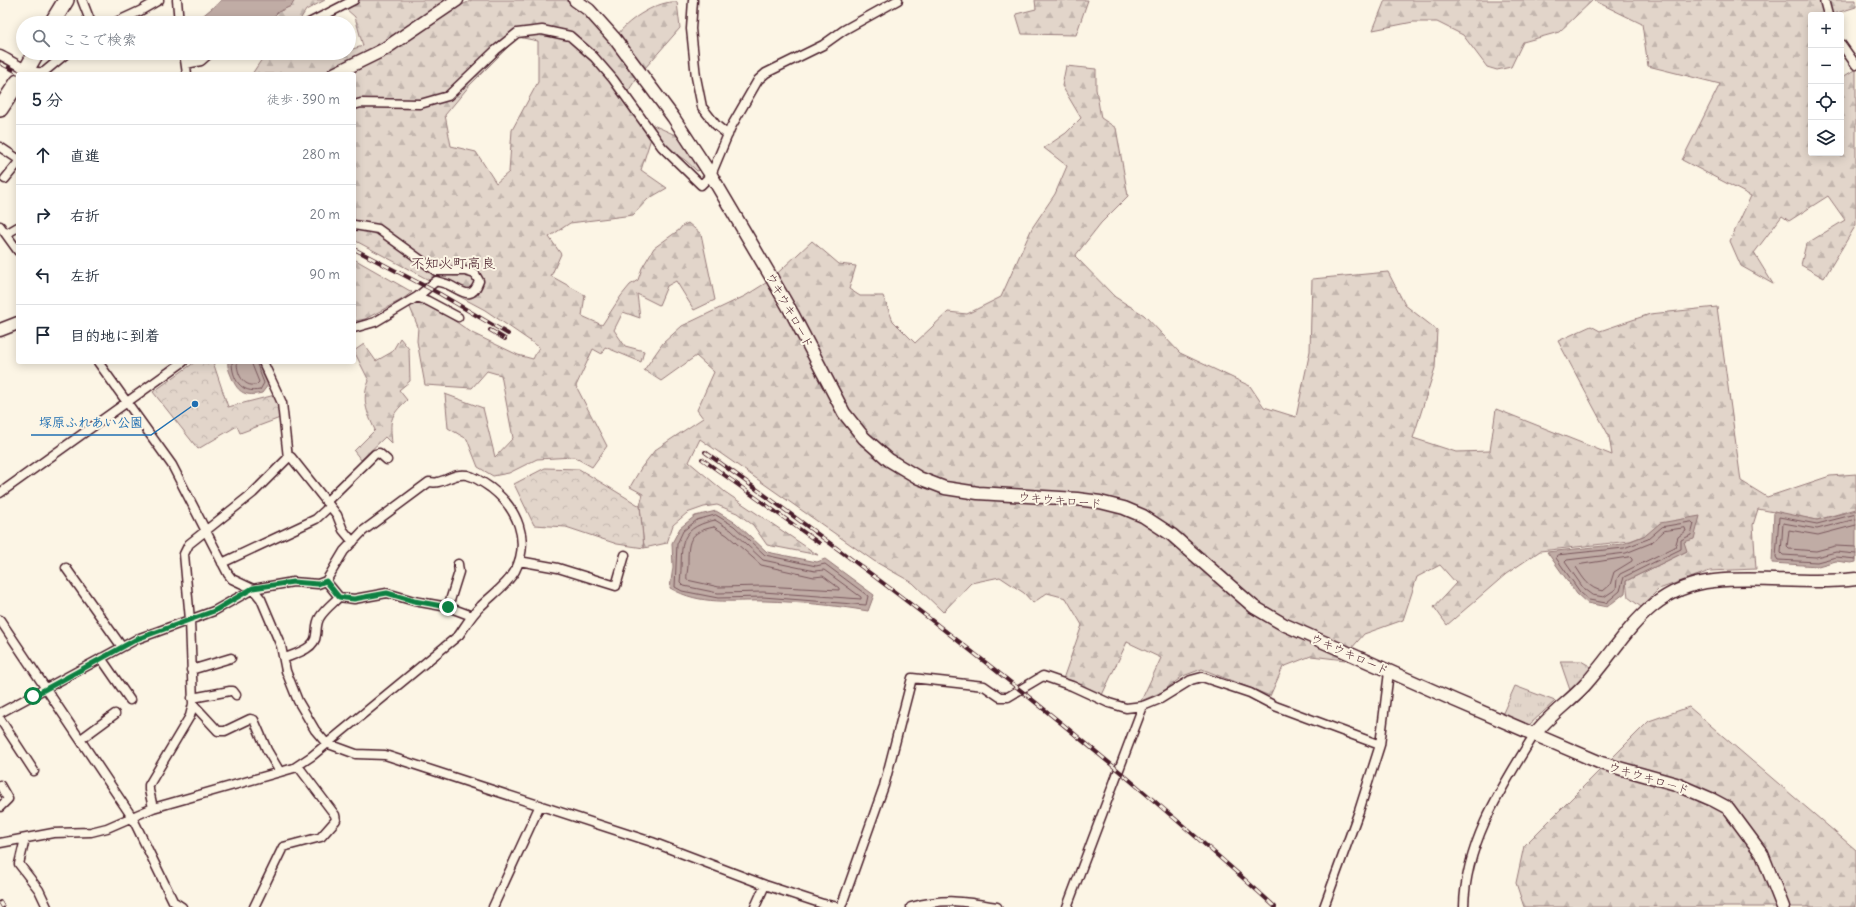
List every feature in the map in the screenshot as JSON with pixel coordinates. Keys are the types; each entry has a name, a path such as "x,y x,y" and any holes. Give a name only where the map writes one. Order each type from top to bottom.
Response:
{"highway":[{"path":"56,16 66,0"},
{"path":"26,72 32,60"},
{"path":"0,109 16,85"}],"street":[{"path":"82,0 88,16"},
{"path":"129,16 159,0"},
{"path":"177,0 178,16"},
{"path":"323,16 354,0"},
{"path":"338,72 383,50 457,0"},
{"name":"ウキウキロード","path":"577,0 619,44 673,117 711,175 793,315 844,413 864,438 889,460 919,478 945,488 983,494 1077,499 1100,502 1124,508 1143,516 1172,535 1243,598 1268,616 1389,672 1601,763 1676,784 1713,800 1728,808 1762,854 1783,907"},
{"path":"693,0 692,29 696,77 702,107 716,125 728,135"},
{"path":"356,104 361,103 420,104 448,96 496,50 517,33 542,30 570,36 594,57 662,147 701,184 711,175 728,135 753,87 762,77 783,64 823,45 844,30 898,0"},
{"path":"1824,0 1827,12"},
{"path":"1844,48 1856,65"},
{"path":"0,55 26,72"},
{"path":"44,72 59,60"},
{"path":"185,60 187,72"},
{"path":"186,64 202,60"},
{"path":"0,147 16,158"},
{"path":"5,179 16,165"},
{"path":"356,225 378,229 436,271 465,271 475,274 479,281 476,288 470,293 462,293 449,285 436,282 417,297 375,322 356,327"},
{"path":"0,226 16,248"},
{"path":"6,234 16,228"},
{"path":"417,297 428,301 458,317"},
{"path":"0,330 16,324"},
{"path":"99,364 172,466 228,574 232,579 253,588 269,615 285,658 286,671 298,702 315,730 326,743 356,754 384,754 652,842 765,885 823,904 838,907"},
{"path":"0,493 180,364"},
{"path":"153,808 149,790 151,779 190,716 192,701 190,620 184,554 189,544 206,532 273,475 286,460 288,455 282,403 264,364"},
{"path":"222,563 316,519 375,454 379,453 387,460"},
{"path":"288,455 292,457 337,515 343,530 354,542"},
{"path":"0,713 144,636 219,609 231,600 253,588 293,582 318,584 326,581 341,555 373,522 429,482 439,482 452,476 466,475 487,485 510,506 519,524 522,534 519,560 514,572 472,616 459,635 298,766 153,808 107,828 91,832 53,833 0,843"},
{"path":"519,560 558,568 616,586 625,555"},
{"path":"448,607 459,572 458,564"},
{"path":"66,568 122,647"},
{"path":"1464,907 1470,860 1490,810 1534,734 1593,676 1640,616 1656,603 1678,590 1695,584 1720,580 1823,580 1856,578"},
{"path":"326,581 339,597 354,599 387,593 414,601 448,607 472,616"},
{"path":"285,658 306,649 314,643 316,628 320,616 339,597"},
{"path":"0,620 132,816 173,901 182,907"},
{"path":"101,658 130,700"},
{"path":"191,670 231,658"},
{"path":"1324,907 1359,811 1380,745 1389,672"},
{"path":"841,907 884,786 912,678 984,686 1000,697 1008,697 1043,676 1072,686 1109,703 1126,708 1143,706 1160,699 1191,680 1202,677 1250,693 1275,706 1380,745"},
{"path":"192,701 230,691 234,691 236,695"},
{"path":"192,701 218,731 225,732 250,719 254,720 267,750 280,772"},
{"path":"1067,907 1143,706"},
{"path":"81,739 115,714"},
{"path":"0,719 34,771"},
{"path":"254,907 283,847 321,837 336,820 335,815 298,766"},
{"path":"0,785 8,799 0,807"},
{"path":"493,907 540,805"},
{"path":"25,839 18,864 38,890 47,907"},
{"path":"755,907 765,885"},
{"path":"911,907 932,902 953,900 997,907"}],"green space":[{"path":"295,0 325,0 306,10 302,16 274,16 278,12 291,6"},
{"path":"360,0 446,0 364,54 341,72 253,72 261,60 356,60 356,48 363,46 356,16 354,16 345,8"},
{"path":"472,0 567,0 580,11 613,45 618,34 637,17 653,7 670,2 677,2 680,28 638,76 623,99 642,126 651,124 682,138 704,169 697,171 685,160 651,138 641,170 667,188 648,199 633,215 570,223 549,237 561,254 551,276 585,295 582,316 602,325 621,296 630,285 638,280 642,268 654,248 688,223 701,234 715,300 694,310 676,281 667,286 659,305 637,294 640,318 623,312 614,330 625,346 644,351 641,362 605,347 602,354 593,349 576,386 607,446 592,467 574,457 537,459 509,473 493,476 478,467 467,439 448,428 445,394 483,408 495,457 513,438 501,375 487,371 472,388 425,385 417,341 418,327 409,305 419,302 432,305 472,333 518,355 533,359 539,347 485,310 356,241 356,72 350,72 371,63 458,7","holes":["518,37 538,41 538,82 512,130 509,172 496,183 476,152 451,146 445,115 470,85"]},
{"path":"1035,0 1088,0 1076,35 1022,34 1016,14 1036,9"},
{"path":"1385,0 1593,0 1559,32 1523,42 1511,67 1497,70 1487,67 1463,35 1437,22 1413,22 1373,30"},
{"path":"1593,0 1856,0 1856,7 1840,12 1808,12 1808,156 1844,156 1844,76 1856,69 1856,225 1824,278 1801,265 1806,244 1845,220 1828,196 1789,221 1782,216 1754,253 1773,284 1741,266 1730,241 1751,196 1682,160 1720,84 1648,66 1642,24"},
{"path":"1066,66 1096,69 1096,89 1101,118 1116,128 1128,196 1101,223 1075,256 1115,297 1144,315 1180,353 1250,386 1264,407 1296,417 1310,351 1312,279 1388,272 1405,305 1437,330 1435,368 1413,438 1456,452 1490,451 1496,409 1612,455 1609,436 1558,341 1591,326 1600,331 1650,314 1717,307 1741,481 1767,497 1830,476 1856,474 1856,509 1817,520 1758,509 1753,525 1756,569 1710,571 1659,589 1641,607 1628,597 1626,581 1687,551 1651,533 1630,541 1540,551 1506,574 1447,625 1434,607 1456,583 1440,565 1417,577 1403,620 1364,634 1351,649 1345,660 1311,656 1283,667 1270,696 1202,669 1183,676 1162,692 1141,701 1161,658 1127,642 1102,695 1063,679 1082,625 1066,598 1047,593 1033,603 1024,593 1000,577 971,583 943,612 913,583 874,561 700,439 689,462 725,492 818,555 767,545 753,525 737,513 717,505 704,507 687,513 673,525 667,543 644,548 640,506 643,494 630,487 641,468 655,450 703,418 697,410 714,372 696,356 661,381 644,370 663,343 682,326 745,296 769,281 812,241 839,264 856,266 849,289 860,296 883,296 893,321 915,343 948,312 967,314 1001,297 1032,228 1055,194 1067,166 1044,148 1066,133 1081,118 1062,86"},
{"path":"356,260 412,292 403,299 365,319 356,321"},
{"path":"400,338 409,349 410,381 399,390 407,400 392,419 392,444 385,437 361,460 354,451 375,430 365,400 365,394 369,381 356,355 356,350 364,344 376,361 392,352"},
{"path":"192,364 214,364 228,407 275,395 278,401 280,418 240,433 237,426 198,449 153,392"},
{"path":"545,468 579,469 640,506 644,548 617,544 566,527 534,525 514,484"},
{"path":"1560,661 1581,661 1593,668 1570,690"},
{"path":"1515,686 1555,701 1528,726 1502,715"},
{"path":"1689,707 1856,850 1856,907 1524,907 1516,883 1524,846 1649,721"}],"water":[{"path":"222,0 295,0 291,6 278,12 274,16 202,16"},
{"path":"228,364 261,364 268,381 268,385 262,393 243,393 234,383"},
{"path":"1856,510 1856,562 1851,563 1836,561 1818,566 1772,563 1774,511 1817,520"},
{"path":"716,511 736,523 767,552 817,562 825,559 874,595 868,611 804,603 705,600 682,594 670,588 673,567 672,543 680,528 695,516"},
{"path":"1700,516 1694,539 1684,542 1687,551 1626,581 1625,593 1607,607 1587,603 1577,594 1547,552 1623,544 1646,535 1660,523"}],"railway":[{"path":"0,63 17,72"},
{"path":"356,250 440,294 508,334"},
{"path":"490,330 505,339"},
{"path":"705,452 818,534 929,618 1038,704 1145,793 1275,907"},
{"path":"702,459 819,543"},
{"path":"0,902 3,907"}],"place":[{"name":"塚原ふれあい公園","path":"195,404"}],"district":[{"name":"不知火町高良","path":"453,263"}],"route":[{"path":"33,696 137,639 219,609 231,600 253,588 293,582 318,584 326,581 339,597 354,599 387,593 433,606 448,607"}]}
